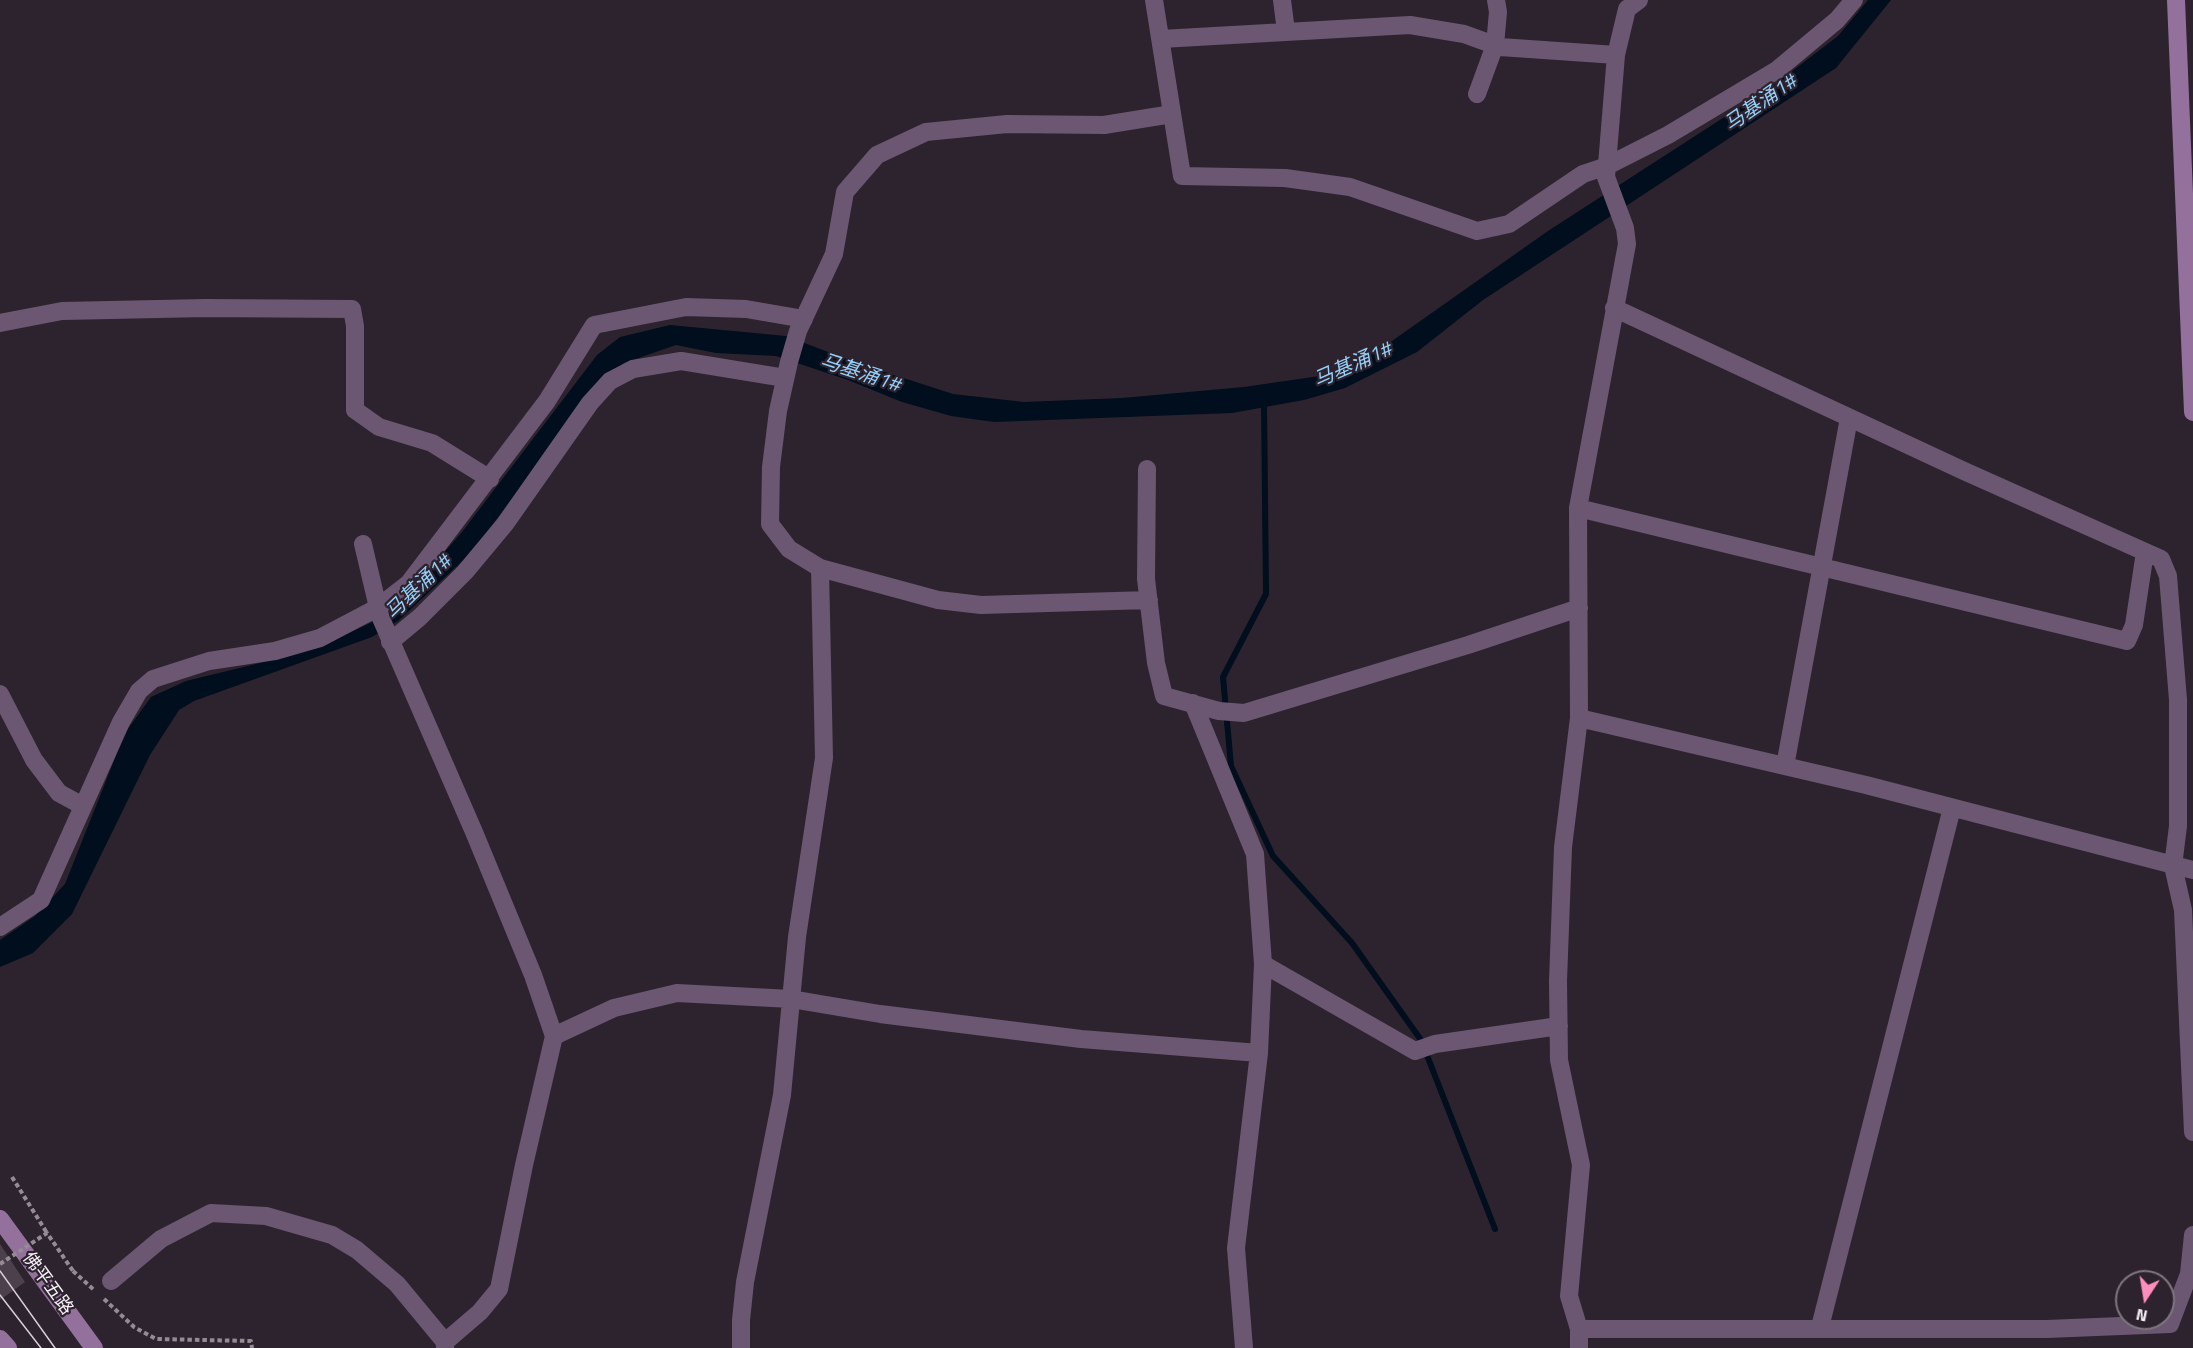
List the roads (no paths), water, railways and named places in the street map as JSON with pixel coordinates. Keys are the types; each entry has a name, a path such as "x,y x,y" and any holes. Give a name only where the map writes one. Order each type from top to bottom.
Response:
{"main road":[{"path":"2176,0 2193,412"},
{"name":"佛平五路","path":"0,1219 94,1348"},
{"path":"0,1339 8,1348"}],"street":[{"path":"1154,0 1182,176 1285,178 1350,187 1477,231 1509,224 1583,174 1606,172 1777,70 1837,20 1854,0"},
{"path":"1282,0 1286,31"},
{"path":"1477,94 1495,45 1498,12 1496,0"},
{"path":"1579,1348 1579,1329 1569,1296 1581,1165 1559,1060 1558,1026 1563,847 1579,718 1578,508 1627,244 1606,172 1616,55 1627,9 1639,0"},
{"path":"1161,39 1410,25 1464,34 1495,45 1616,55"},
{"path":"1149,600 981,605 938,600 820,568 789,549 770,524 771,467 778,411 787,370 801,325 834,254 845,192 877,155 926,132 1007,124 1104,125 1172,114"},
{"path":"0,927 41,900 121,722 139,691 153,679 209,661 275,651 320,638 378,612 409,583 489,479 547,401 594,325 686,307 746,309 801,325"},
{"path":"0,323 63,311 206,308 352,309 355,326 355,410 379,427 432,443 489,479"},
{"path":"1614,308 1849,418 2161,559 2168,576 2184,670 2178,826 2173,866 2183,910 2193,1132"},
{"path":"389,639 420,617 465,572 505,524 590,403 610,381 633,369 681,361 787,370"},
{"path":"1785,766 1849,418"},
{"path":"1147,470 1146,579 1156,663 1164,696 1219,711 1244,713 1579,608"},
{"path":"1578,508 2127,641 2134,625 2145,552"},
{"path":"111,1281 161,1239 211,1213 267,1216 332,1235 357,1250 397,1284 445,1345 480,1312 500,1289 524,1165 554,1036 533,975 479,843 378,612 363,544"},
{"path":"741,1348 741,1320 746,1282 782,1095 797,937 824,758 820,568"},
{"path":"0,694 34,760 59,793 83,806"},
{"path":"1193,703 1256,854 1263,964 1259,1053 1236,1248 1244,1348"},
{"path":"1579,718 1785,766 2193,870"},
{"path":"1820,1327 1952,808"},
{"path":"1263,964 1415,1051 1435,1044 1558,1026"},
{"path":"554,1036 614,1008 677,993 791,999 880,1014 1081,1039 1259,1053"},
{"path":"1579,1329 1820,1327 2047,1329 2170,1324 2189,1274 2193,1235"}],"water":[{"name":"马基涌1#","path":"1868,0 1891,0 1836,68 1483,300 1417,352 1345,388 1304,400 1232,413 994,422 951,416 902,402 848,380 776,356 716,353 676,345 624,363 599,383 471,553 398,621 372,637 194,701 179,710 150,755 72,914 33,953 0,967 0,940 35,916 65,884 125,733 151,697 186,681 264,662 342,636 390,614 462,532 597,355 620,337 670,325 786,336 857,363 953,394 1024,402 1122,398 1244,387 1333,374 1382,348 1548,231 1774,85 1838,36"}],"waterway":[{"path":"1264,402 1266,594 1223,677 1231,766 1273,856 1352,943 1421,1040 1495,1229"}],"tram line":[{"path":"0,1271 55,1348"},
{"path":"0,1295 41,1348"}]}
